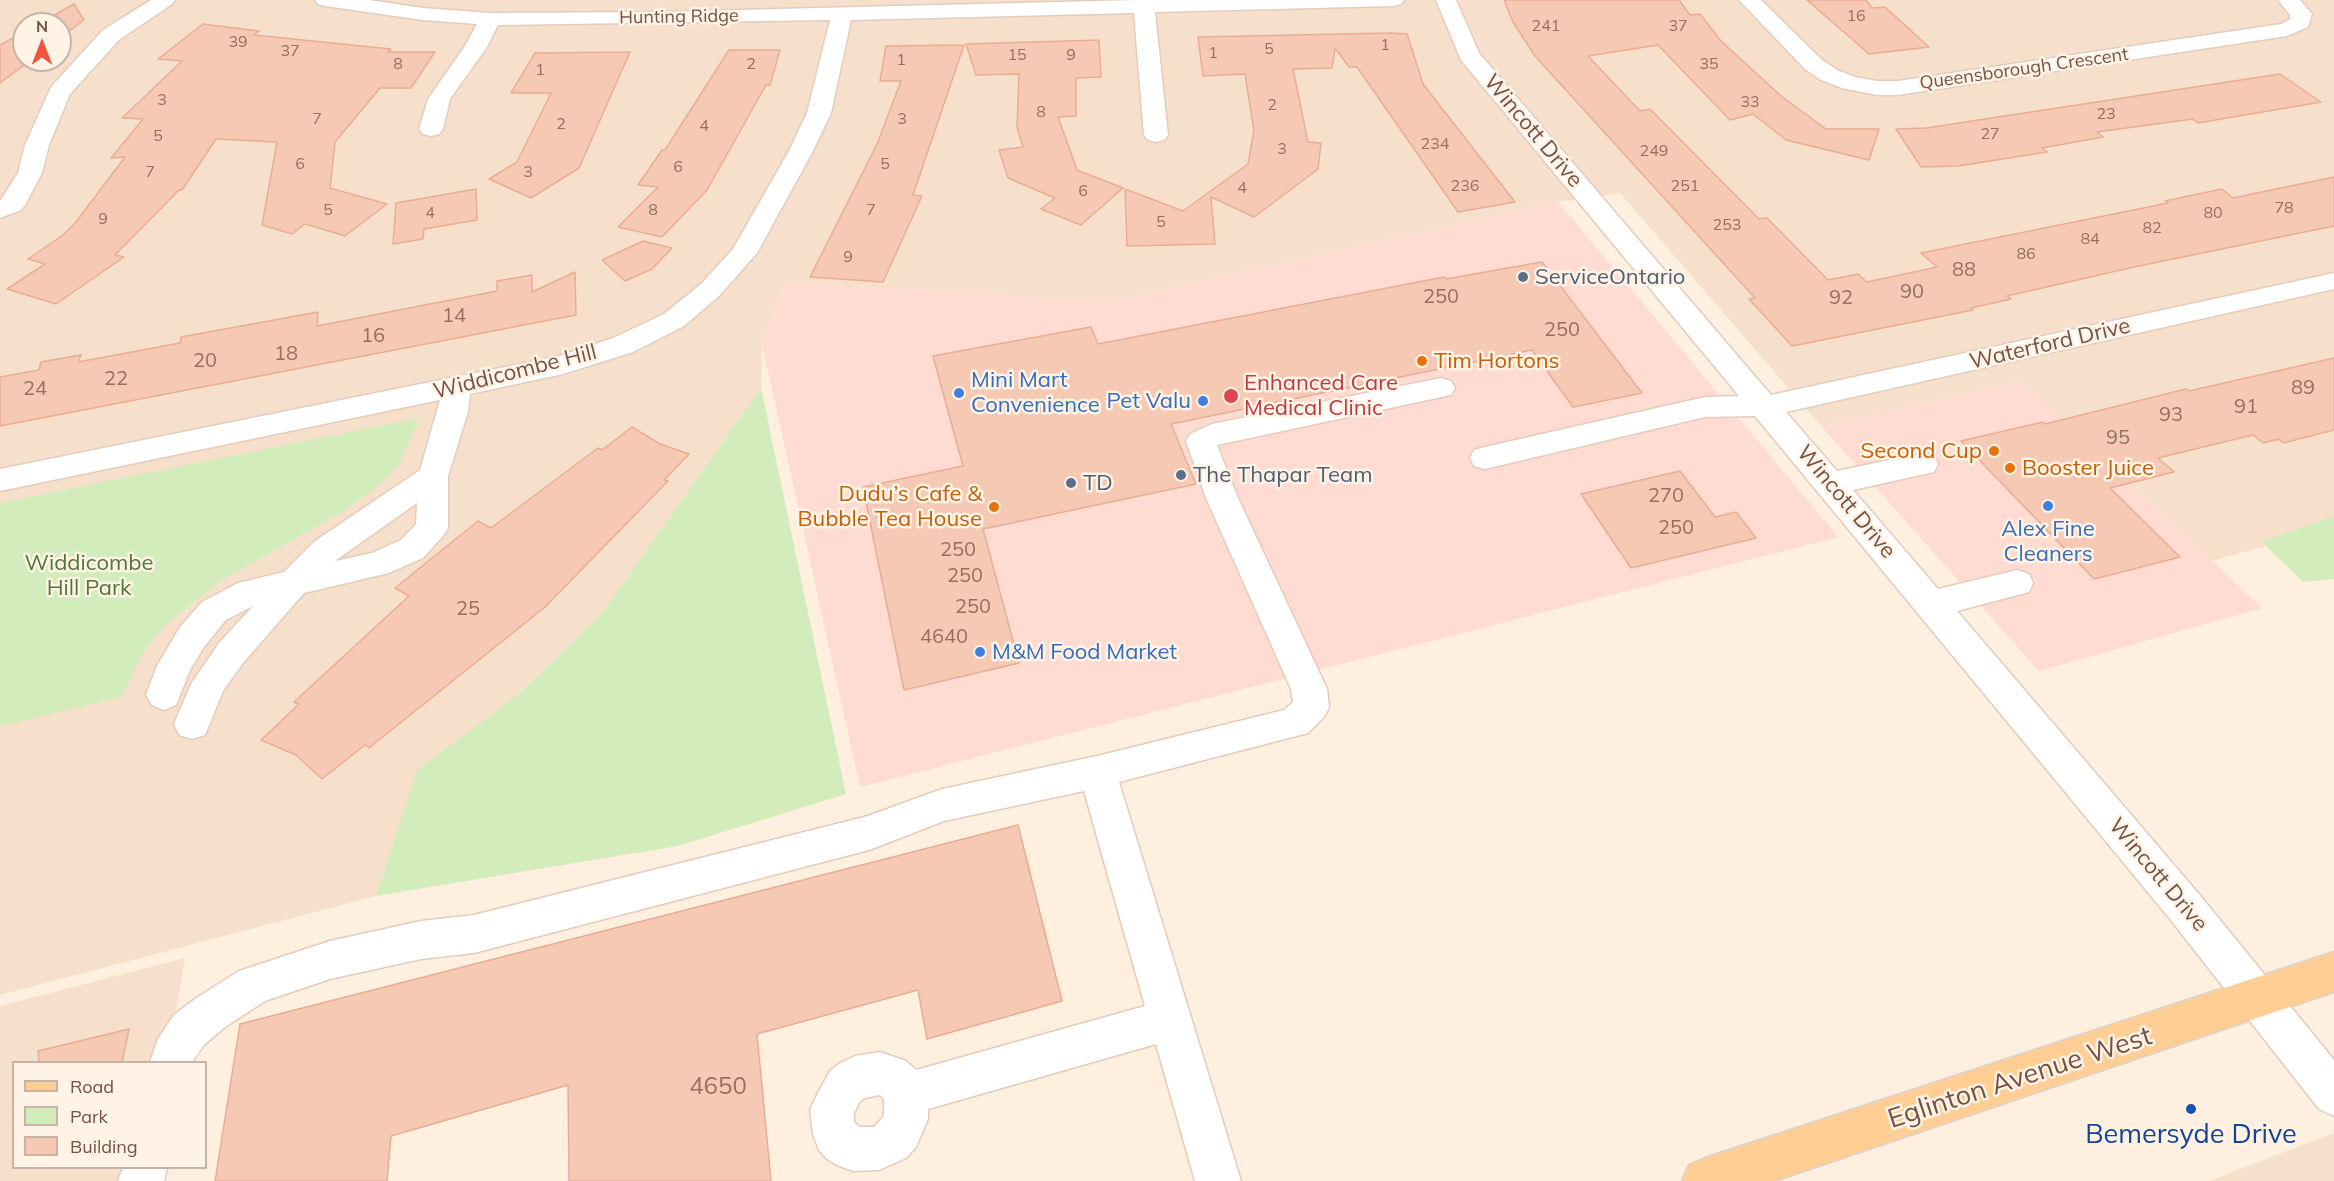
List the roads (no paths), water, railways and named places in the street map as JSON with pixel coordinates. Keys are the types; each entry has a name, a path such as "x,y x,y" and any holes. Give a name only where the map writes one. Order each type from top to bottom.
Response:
{"main road":[{"name":"Eglinton Avenue West","path":"1706,1181 2334,972"}],"street":[{"path":"0,210 12,205 30,173 37,145 58,92 111,35 165,0"},
{"name":"Hunting Ridge","path":"325,0 381,4 490,19 658,18 1394,0"},
{"name":"Wincott Drive","path":"1446,0 1469,55 1932,604 2184,906 2258,999"},
{"name":"Queensborough Crescent","path":"1749,0 1814,64 1829,75 1851,84 1877,88 1910,86 2287,30 2300,22 2301,14 2288,0"},
{"path":"1144,6 1156,135"},
{"name":"Widdicombe Hill","path":"0,480 563,365 623,345 674,320 710,290 744,253 801,151 819,113 842,14"},
{"path":"431,129 439,99 476,47 490,19"},
{"name":"Waterford Drive","path":"1485,458 1705,407 1766,406 2334,281"},
{"path":"164,695 174,666 192,637 214,611 250,592 378,564 412,549 432,528 433,476 453,412 456,388"},
{"path":"171,1061 173,1054 189,1030 210,1013 254,985 330,960 421,940 474,934 869,833 942,805 1097,772 1295,722 1311,707 1310,688 1222,498 1201,445 1203,438 1222,432 1441,388"},
{"path":"1831,484 1923,464"},
{"path":"192,724 207,684 231,653 295,581 326,550 433,476"},
{"path":"1932,604 2017,583"},
{"path":"1097,772 1218,1181"},
{"path":"2258,999 2334,1094"},
{"path":"906,1094 1171,1019"}],"place":[{"name":"ServiceOntario","path":"1523,277"},
{"name":"Tim Hortons","path":"1422,361"},
{"name":"Mini Mart Convenience","path":"959,393"},
{"name":"Enhanced Care Medical Clinic","path":"1231,396"},
{"name":"Pet Valu","path":"1203,401"},
{"name":"Second Cup","path":"1994,451"},
{"name":"Booster Juice","path":"2010,468"},
{"name":"The Thapar Team","path":"1181,475"},
{"name":"TD","path":"1071,483"},
{"name":"Alex Fine Cleaners","path":"2048,506"},
{"name":"Dudu’s Cafe & Bubble Tea House","path":"994,507"},
{"name":"M&M Food Market","path":"980,652"},
{"name":"Bemersyde Drive","path":"2191,1109"}],"park label":[{"name":"Widdicombe Hill Park","path":"89,576"}]}
